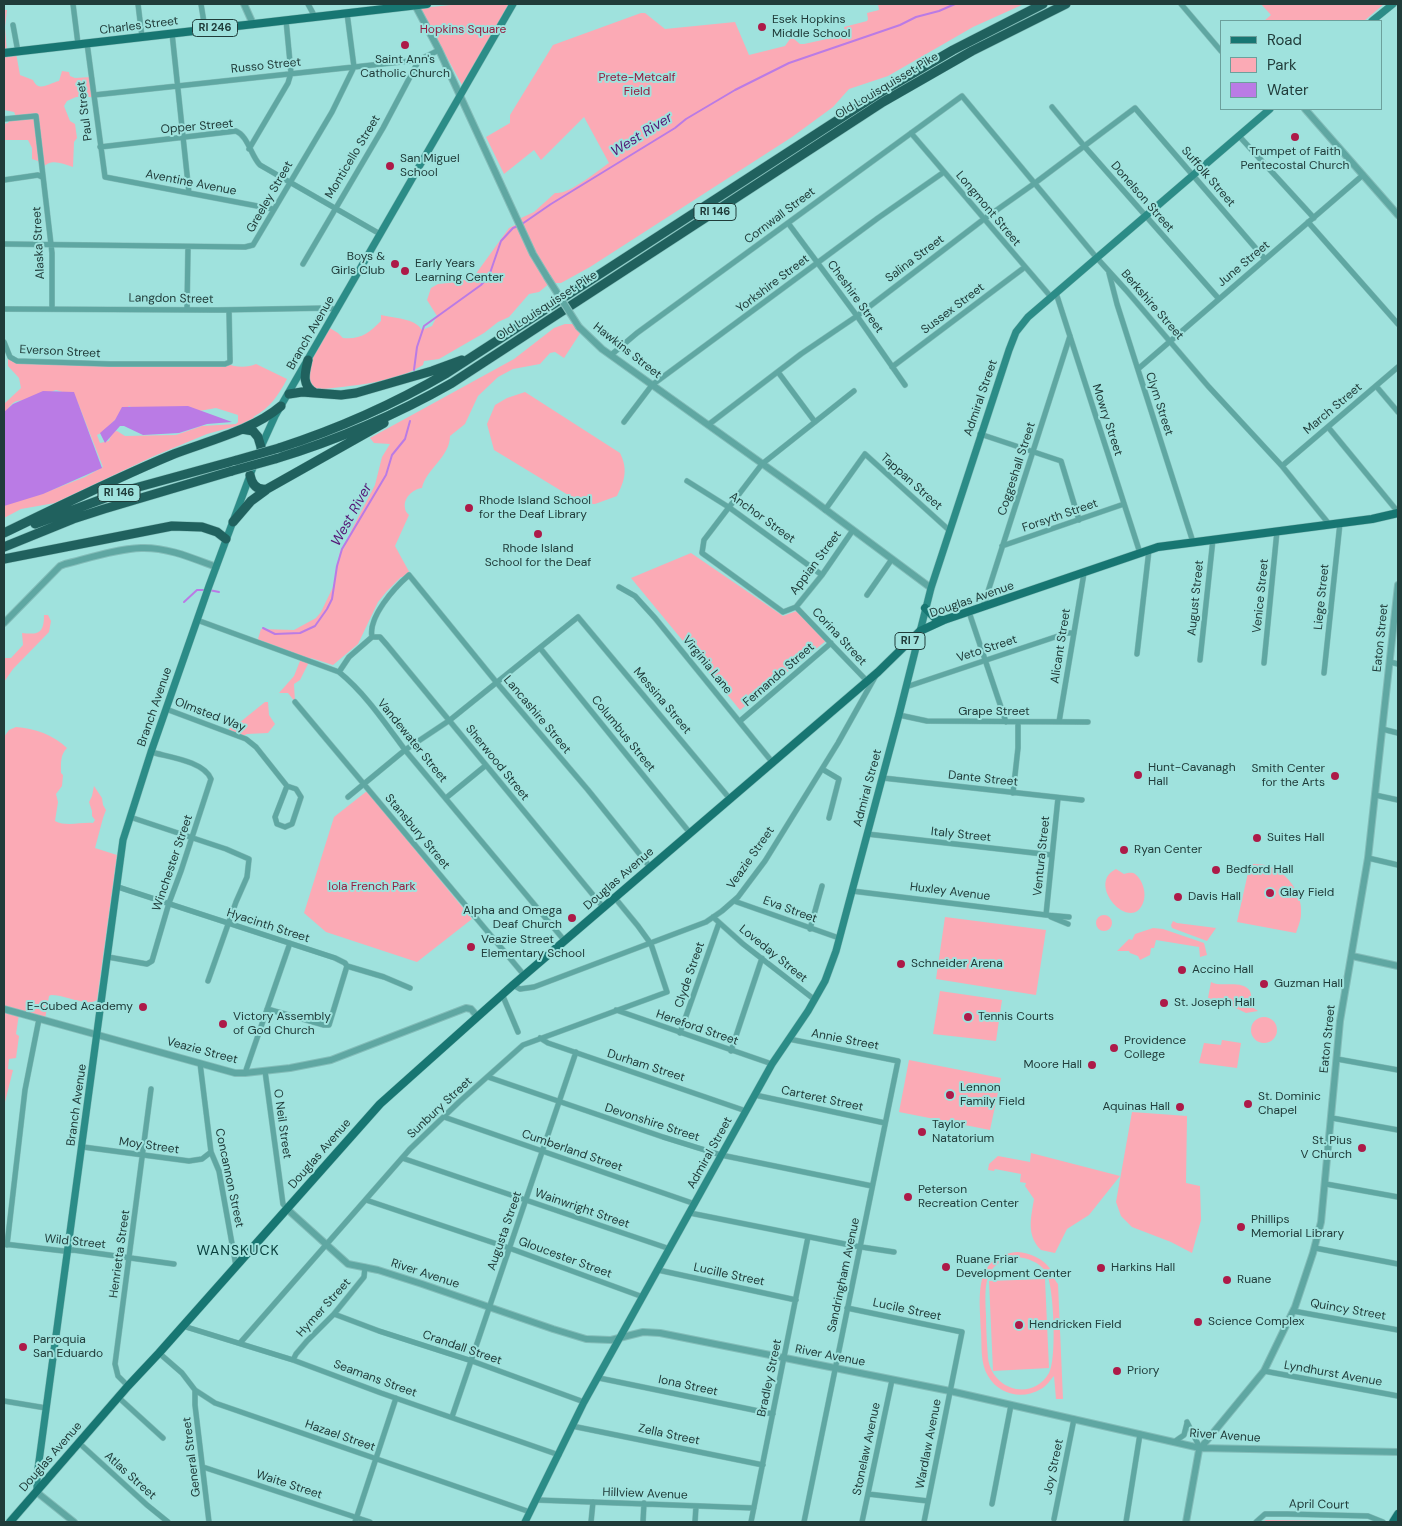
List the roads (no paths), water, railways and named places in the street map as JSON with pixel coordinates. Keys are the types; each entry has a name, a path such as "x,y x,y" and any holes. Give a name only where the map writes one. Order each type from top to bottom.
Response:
{"highway":[{"name":"Old Louisquisset Pike","path":"4,535 104,498 279,448 388,405 434,381 485,350 893,84 953,50 1043,4"},
{"name":"Old Louisquisset Pike","path":"4,547 110,506 275,459 349,433 424,398 487,361 883,102 972,51 1066,4"},
{"path":"289,394 302,392 341,395 356,393 432,371 485,350"},
{"path":"308,360 306,384 315,393"},
{"path":"233,522 251,501 267,489 349,444 424,398"},
{"path":"4,535 130,473 258,422 281,406"},
{"path":"240,429 253,430 258,437 261,447"},
{"path":"250,476 256,487 262,490 267,489"},
{"path":"4,559 172,526 202,527 217,532 226,539"}],"main road":[{"name":"Charles Street","path":"4,53 348,13 376,6 427,4"},
{"name":"Branch Avenue","path":"37,1489 46,1408 123,840 130,817 206,594 261,447 281,406 513,4"},
{"path":"1373,20 1393,4"},
{"name":"Admiral Street","path":"525,1522 584,1402 772,1064 815,1000 830,967 868,834 925,608 980,434 1016,332 1028,317 1096,257 1268,110"},
{"name":"Douglas Avenue","path":"9,1522 380,1104 564,940 878,672 920,631 944,620 1149,550 1213,539 1376,518 1398,512"},
{"path":"925,608 936,619 944,620"},
{"path":"1393,1522 1398,1514"}],"street":[{"name":"Paul Street","path":"73,4 94,95 105,177"},
{"path":"138,4 142,37"},
{"path":"201,4 205,29"},
{"path":"244,4 253,24"},
{"path":"308,4 315,17"},
{"name":"Hawkins Street","path":"414,4 439,50 521,228 546,277 579,327 589,338 611,355 931,588"},
{"path":"1181,4 1220,50"},
{"path":"348,13 354,67"},
{"path":"248,148 284,90 291,73 286,20"},
{"path":"13,25 18,52"},
{"path":"172,33 183,122 182,137 189,193"},
{"name":"Russo Street","path":"94,95 420,60 439,50"},
{"name":"Monticello Street","path":"303,264 420,60"},
{"name":"Greeley Street","path":"4,244 188,247 250,246 255,242 332,112 354,67"},
{"name":"Cornwall Street","path":"611,355 637,333 962,96"},
{"name":"Berkshire Street","path":"962,96 1096,257 1208,386 1282,466 1329,524"},
{"name":"Donelson Street","path":"1052,107 1219,299"},
{"name":"Salina Street","path":"708,425 1135,108"},
{"name":"Suffolk Street","path":"1135,108 1266,259"},
{"path":"1306,110 1398,215"},
{"path":"4,119 36,116 43,167 42,177 4,180"},
{"name":"Opper Street","path":"100,147 236,131 242,136 260,165 380,234"},
{"name":"Longmont Street","path":"911,133 1025,267 1053,295"},
{"path":"1239,136 1314,218"},
{"name":"Yorkshire Street","path":"624,422 652,385 944,172"},
{"name":"June Street","path":"1138,369 1363,175"},
{"name":"Alaska Street","path":"42,177 44,180 52,244 52,309"},
{"name":"Aventine Avenue","path":"105,177 273,209"},
{"path":"1308,222 1398,324"},
{"name":"Cheshire Street","path":"788,223 905,384"},
{"path":"187,310 188,247"},
{"name":"Sussex Street","path":"892,367 1025,267"},
{"name":"Clym Street","path":"1109,271 1117,304 1193,542"},
{"name":"Mowry Street","path":"1053,295 1070,336 1140,553"},
{"name":"Langdon Street","path":"4,309 229,310 329,308 337,310"},
{"name":"Everson Street","path":"4,342 10,358 17,361 225,364 230,362 229,310"},
{"name":"Coggeshall Street","path":"983,608 1070,336"},
{"name":"March Street","path":"1282,466 1398,367"},
{"path":"778,372 815,422"},
{"path":"1376,386 1398,412"},
{"path":"730,508 762,464 854,390"},
{"path":"1328,427 1398,512"},
{"path":"980,434 1061,461 1079,520"},
{"name":"Tappan Street","path":"826,510 866,454 950,531"},
{"name":"Anchor Street","path":"687,481 730,508 822,575"},
{"name":"Forsyth Street","path":"1002,546 1124,504"},
{"name":"Appian Street","path":"730,508 704,540 702,553 783,612 796,607 822,575 853,530"},
{"name":"Liege Street","path":"1324,673 1340,523"},
{"name":"Venice Street","path":"1264,663 1277,531"},
{"name":"August Street","path":"1200,660 1213,539"},
{"path":"4,623 64,564 142,548 172,552 216,567"},
{"path":"1137,654 1149,550"},
{"path":"867,595 892,559"},
{"name":"Alicant Street","path":"1059,722 1084,572"},
{"name":"Lancashire Street","path":"372,637 371,626 376,616 389,597 409,575 588,790 650,868"},
{"name":"Eaton Street","path":"1186,1522 1200,1448 1264,1371 1293,1311 1315,1248 1326,1184 1340,1022 1368,858 1398,585"},
{"name":"Virginia Lane","path":"619,587 635,596 655,618 773,762"},
{"name":"Corina Street","path":"796,607 866,682"},
{"path":"969,612 1006,722"},
{"name":"Messina Street","path":"540,648 578,618 730,799"},
{"name":"Vandewater Street","path":"197,620 339,672 348,679 564,940"},
{"name":"Veto Street","path":"906,687 1067,633 1074,633"},
{"path":"339,672 349,657 372,637"},
{"name":"Sherwood Street","path":"372,637 380,638 388,645 603,908"},
{"name":"Fernando Street","path":"740,722 831,643"},
{"path":"348,797 405,750 450,720 540,648"},
{"name":"Columbus Street","path":"540,648 690,833"},
{"path":"1390,662 1398,664"},
{"name":"Veazie Street","path":"513,985 520,989 534,987 591,964 650,944 706,922 734,901 765,861 822,769 878,672"},
{"name":"Stansbury Street","path":"294,702 524,975"},
{"name":"Olmsted Way","path":"166,709 246,739 256,747 287,786 296,789 301,797 292,824 285,827 277,824 276,817 287,786"},
{"name":"Grape Street","path":"899,715 927,721 1088,722"},
{"path":"1013,793 1018,748 1018,722"},
{"path":"1382,729 1398,733"},
{"name":"Winchester Street","path":"108,957 147,964 151,963 211,779 206,771 197,765 151,752"},
{"path":"446,798 485,766"},
{"path":"822,769 839,779 829,818"},
{"name":"Dante Street","path":"882,778 1082,800"},
{"path":"1375,794 1398,800"},
{"name":"Ventura Street","path":"1046,915 1058,798"},
{"path":"130,817 248,858 247,877 208,982"},
{"name":"Italy Street","path":"868,834 1052,854"},
{"path":"1368,858 1398,865"},
{"path":"810,929 822,886"},
{"name":"Hyacinth Street","path":"118,887 335,958 347,966 410,988"},
{"name":"Huxley Avenue","path":"852,891 1069,917"},
{"path":"615,898 650,944"},
{"name":"Eva Street","path":"734,901 839,938"},
{"name":"Huxley Avenue","path":"1046,915 1068,924"},
{"name":"Loveday Street","path":"713,917 815,1000"},
{"name":"Clyde Street","path":"680,1034 719,923"},
{"path":"245,1073 290,943"},
{"name":"Sunbury Street","path":"240,1343 402,1158 523,1045 667,992 650,944"},
{"path":"1352,956 1398,966"},
{"path":"731,1051 762,958"},
{"path":"267,1009 329,1025 347,966"},
{"path":"502,994 518,1032"},
{"name":"Veazie Street","path":"4,1010 98,1034 235,1073 265,1071 331,1060 466,1008 477,1016"},
{"name":"Hereford Street","path":"616,1010 680,1034 772,1064"},
{"path":"5,1245 25,1090 39,1019"},
{"name":"Durham Street","path":"540,1038 548,1043 746,1111"},
{"name":"Annie Street","path":"789,1039 898,1061"},
{"name":"Augusta Street","path":"452,1417 576,1052"},
{"path":"1337,1059 1398,1070"},
{"name":"Sandringham Avenue","path":"804,1522 898,1061"},
{"name":"Concannon Street","path":"200,1063 211,1152 219,1171 236,1266"},
{"name":"O Neil Street","path":"265,1071 283,1204 287,1209"},
{"name":"Devonshire Street","path":"488,1077 722,1156 872,1186"},
{"name":"Henrietta Street","path":"128,1386 118,1376 115,1364 144,1155 151,1089"},
{"name":"Carteret Street","path":"755,1096 885,1123"},
{"name":"Cumberland Street","path":"444,1117 694,1204"},
{"path":"1332,1118 1398,1130"},
{"name":"Moy Street","path":"83,1146 196,1161 211,1152"},
{"name":"Wainwright Street","path":"402,1158 670,1249"},
{"path":"1326,1184 1398,1197"},
{"name":"Gloucester Street","path":"366,1200 509,1248 643,1297"},
{"name":"River Avenue","path":"287,1209 348,1264 365,1267 586,1339 611,1340 643,1332 660,1333 950,1392 1200,1448 1398,1452"},
{"path":"690,1213 894,1252"},
{"name":"Bradley Street","path":"751,1522 808,1237"},
{"name":"Wild Street","path":"5,1245 174,1264"},
{"path":"1315,1248 1398,1264"},
{"name":"Hymer Street","path":"293,1360 307,1341 334,1314 364,1277 365,1267"},
{"name":"Lucille Street","path":"658,1270 796,1300"},
{"name":"Lucile Street","path":"848,1308 962,1332"},
{"name":"Quincy Street","path":"1293,1311 1398,1330"},
{"name":"Crandall Street","path":"334,1314 584,1402"},
{"name":"Seamans Street","path":"183,1326 293,1360 559,1455"},
{"name":"Wardlaw Avenue","path":"868,1494 928,1501 962,1332"},
{"name":"Hazael Street","path":"159,1352 182,1373 195,1390 216,1403 530,1512"},
{"name":"Lyndhurst Avenue","path":"1264,1371 1398,1396"},
{"name":"Iona Street","path":"599,1378 773,1414"},
{"name":"Stonelaw Avenue","path":"862,1522 892,1380"},
{"name":"General Street","path":"195,1390 195,1405 209,1522"},
{"path":"118,1397 163,1438"},
{"path":"355,1520 396,1398"},
{"path":"4,1401 46,1408"},
{"path":"992,1504 1011,1405"},
{"name":"Joy Street","path":"1054,1519 1074,1419"},
{"path":"1174,1442 1184,1435 1187,1422 1200,1448"},
{"name":"Zella Street","path":"572,1426 763,1465"},
{"path":"1126,1522 1140,1434"},
{"name":"Atlas Street","path":"78,1442 168,1522"},
{"name":"Waite Street","path":"203,1467 355,1520 370,1522"},
{"path":"37,1489 39,1494 74,1522"},
{"name":"Hillview Avenue","path":"537,1500 754,1508"},
{"path":"924,1522 928,1501"},
{"path":"590,1522 593,1502"},
{"path":"643,1522 644,1504"},
{"path":"696,1506 696,1522"},
{"name":"April Court","path":"1256,1522 1265,1514 1287,1514 1368,1516 1382,1522"},
{"path":"4,1518 9,1522"}],"water":[{"path":"43,391 74,392 102,468 43,494 4,506 4,412 13,404"},
{"path":"188,406 232,422 207,424 179,433 143,435 120,426 105,443 100,433 115,420 122,407"}],"waterway":[{"name":"West River","path":"522,224 551,204 675,128 686,119 735,90 789,63 955,4"},
{"name":"West River","path":"414,370 417,347 424,326 481,285 489,276 501,241 513,228 518,226"},
{"name":"West River","path":"263,628 275,634 300,633 315,626 332,599 337,566 342,549 386,475 392,455 405,439 410,421"},
{"name":"West River","path":"184,602 197,590 205,590"},
{"name":"West River","path":"209,590 219,592"}],"place":[{"name":"Esek Hopkins Middle School","path":"762,27"},
{"name":"Saint Ann's Catholic Church","path":"405,45"},
{"name":"Trumpet of Faith Pentecostal Church","path":"1295,137"},
{"name":"San Miguel School","path":"390,166"},
{"name":"Boys & Girls Club","path":"395,264"},
{"name":"Early Years Learning Center","path":"405,271"},
{"name":"Rhode Island School for the Deaf Library","path":"469,508"},
{"name":"Rhode Island School for the Deaf","path":"538,534"},
{"name":"Hunt-Cavanagh Hall","path":"1138,775"},
{"name":"Smith Center for the Arts","path":"1335,776"},
{"name":"Suites Hall","path":"1257,838"},
{"name":"Ryan Center","path":"1124,850"},
{"name":"Bedford Hall","path":"1216,870"},
{"name":"Glay Field","path":"1270,893"},
{"name":"Davis Hall","path":"1178,897"},
{"name":"Alpha and Omega Deaf Church","path":"572,918"},
{"name":"Veazie Street Elementary School","path":"471,947"},
{"name":"Schneider Arena","path":"901,964"},
{"name":"Accino Hall","path":"1182,970"},
{"name":"Guzman Hall","path":"1264,984"},
{"name":"St. Joseph Hall","path":"1164,1003"},
{"name":"E-Cubed Academy","path":"143,1007"},
{"name":"Tennis Courts","path":"968,1017"},
{"name":"Victory Assembly of God Church","path":"223,1024"},
{"name":"Providence College","path":"1114,1048"},
{"name":"Moore Hall","path":"1092,1065"},
{"name":"Lennon Family Field","path":"950,1095"},
{"name":"St. Dominic Chapel","path":"1248,1104"},
{"name":"Aquinas Hall","path":"1180,1107"},
{"name":"Taylor Natatorium","path":"922,1132"},
{"name":"St. Pius V Church","path":"1362,1148"},
{"name":"Peterson Recreation Center","path":"908,1197"},
{"name":"Phillips Memorial Library","path":"1241,1227"},
{"name":"Ruane Friar Development Center","path":"946,1267"},
{"name":"Harkins Hall","path":"1101,1268"},
{"name":"Ruane","path":"1227,1280"},
{"name":"Science Complex","path":"1198,1322"},
{"name":"Hendricken Field","path":"1019,1325"},
{"name":"Parroquia San Eduardo","path":"23,1347"},
{"name":"Priory","path":"1117,1371"}],"district":[{"name":"WANSKUCK","path":"238,1251"}],"park label":[{"name":"Hopkins Square","path":"463,30"},
{"name":"Prete-Metcalf Field","path":"637,85"},
{"name":"Iola French Park","path":"372,887"}]}
